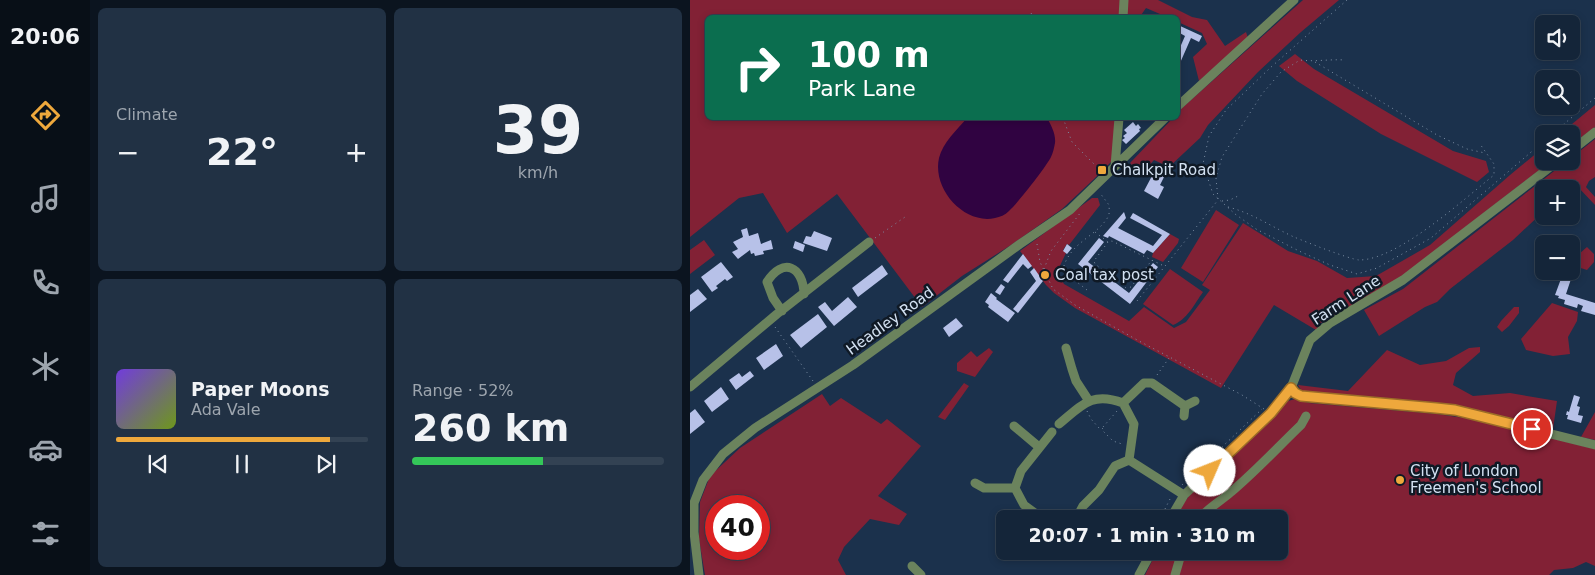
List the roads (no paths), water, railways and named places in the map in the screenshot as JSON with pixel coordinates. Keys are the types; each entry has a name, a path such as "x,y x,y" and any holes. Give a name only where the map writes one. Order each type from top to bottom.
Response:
{"street":[{"path":"1124,0 1124,15"},
{"path":"1180,104 1294,0"},
{"path":"1116,166 1119,120"},
{"name":"Headley Road","path":"699,575 694,532 694,503 703,480 723,454 755,428 853,365 1070,210 1163,120"},
{"path":"1580,144 1595,132"},
{"name":"Farm Lane","path":"1170,510 1180,493 1291,388 1310,340 1330,322 1403,280 1546,170"},
{"path":"690,387 770,320 869,242"},
{"path":"782,311 769,290 768,282 773,272 780,268 789,267 796,270 801,276 804,294"},
{"path":"1066,348 1076,381 1087,403"},
{"path":"1123,403 1144,383 1152,383 1185,411 1195,401"},
{"path":"1291,388 1301,396 1455,410 1595,445"},
{"path":"1060,424 1087,403 1098,398 1113,399 1123,403 1134,424 1129,460"},
{"path":"1207,510 1232,491 1301,425 1306,416"},
{"path":"1014,426 1039,447"},
{"path":"1031,510 1024,505 1015,488 1021,471 1052,432"},
{"path":"1129,460 1180,493"},
{"path":"1080,510 1099,490 1115,466 1129,460"},
{"path":"976,483 984,488 1015,488"},
{"path":"1139,575 1147,560"},
{"path":"1175,575 1179,560"},
{"path":"912,566 921,575"}],"place":[{"name":"Chalkpit Road","path":"1102,170"},
{"name":"Coal tax post","path":"1045,275"},
{"name":"City of London Freemen's School","path":"1400,480"}]}
